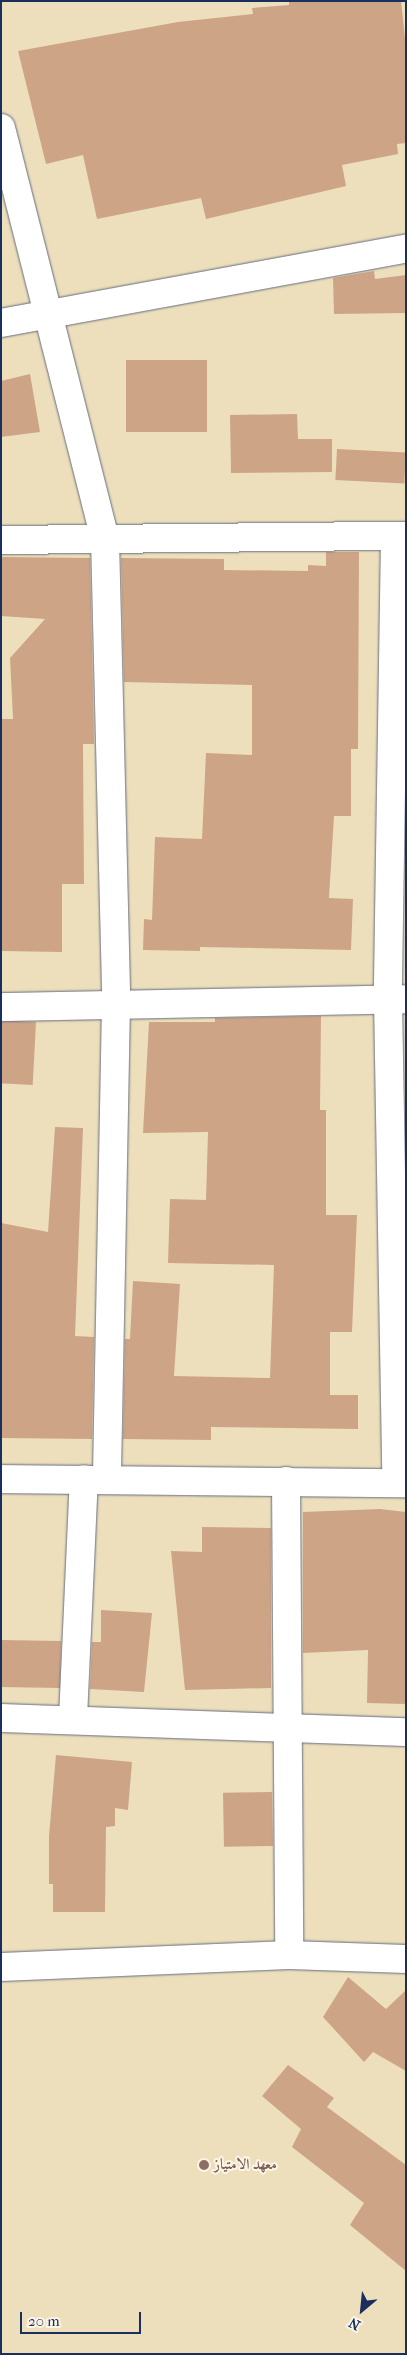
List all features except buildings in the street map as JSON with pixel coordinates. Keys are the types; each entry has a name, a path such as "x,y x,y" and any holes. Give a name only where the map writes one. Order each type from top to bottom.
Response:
{"street":[{"path":"1,128 46,315 105,539 116,1005 95,1479 73,1718"},
{"path":"1,323 406,249"},
{"path":"1,540 401,536 397,999 401,1483 1,1478"},
{"path":"1,1007 397,999"},
{"path":"286,1481 285,1726 289,1955"},
{"path":"1,1718 73,1718 406,1732"},
{"path":"1,1967 289,1955 406,1959"}],"place":[{"name":"معهد الامتياز","path":"204,2165"}]}
